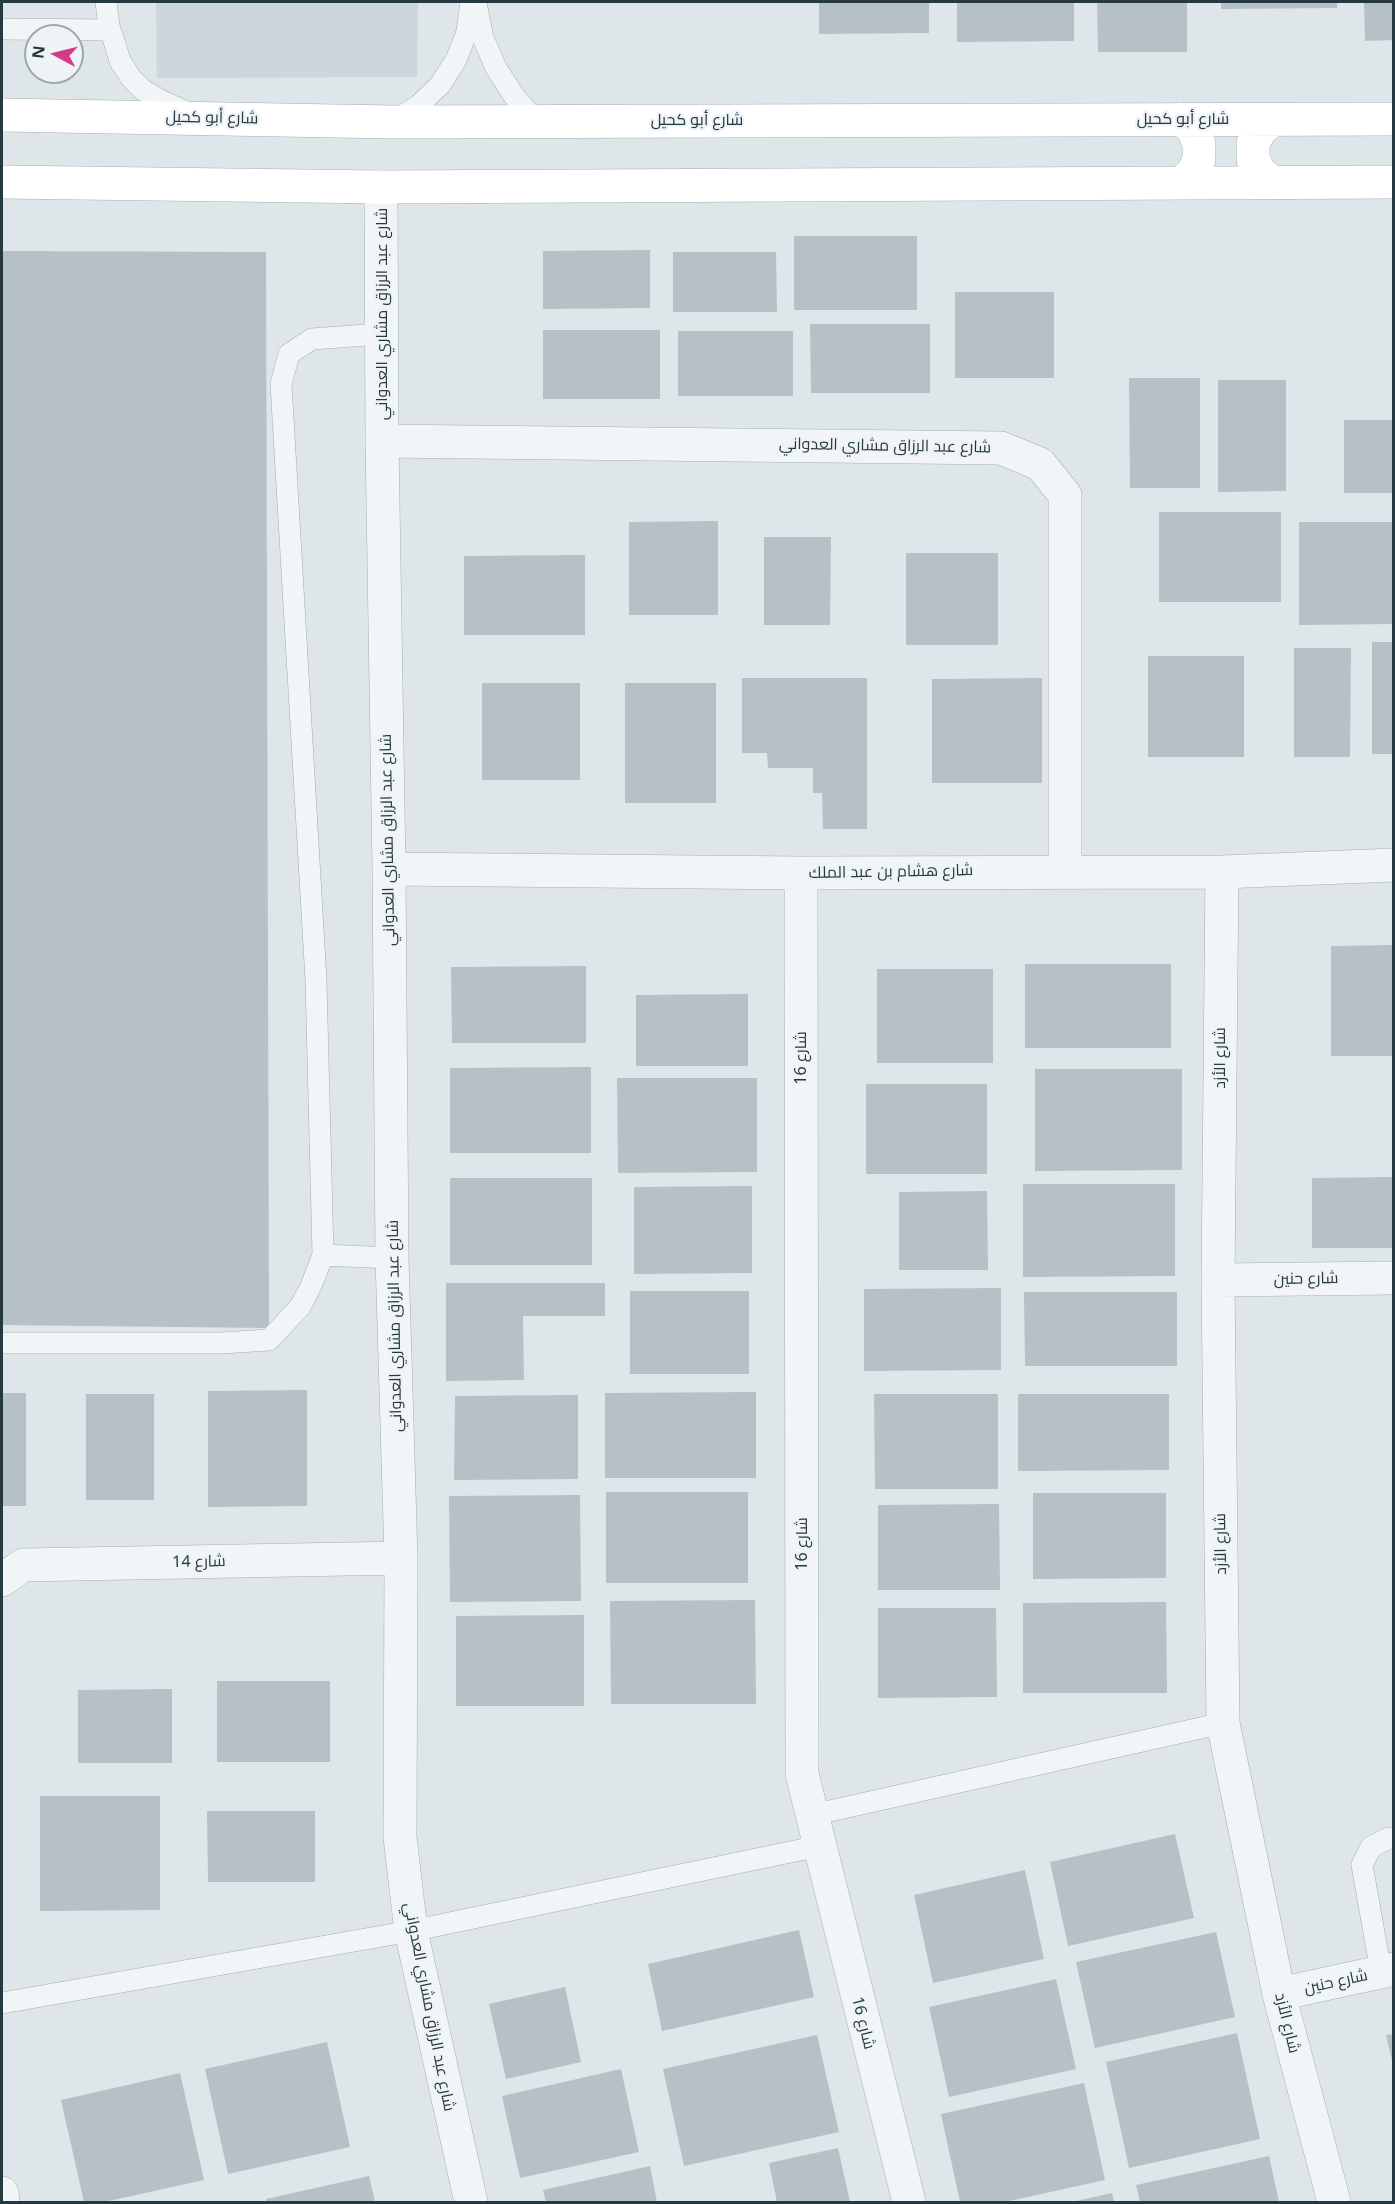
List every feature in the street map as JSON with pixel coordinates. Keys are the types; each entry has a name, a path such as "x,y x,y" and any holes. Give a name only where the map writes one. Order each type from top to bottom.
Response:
{"street":[{"name":"شارع أبو كحيل","path":"2,115 392,122 1394,118"},
{"path":"1181,119 1193,129 1199,144 1199,159 1193,173 1181,183"},
{"path":"1272,182 1260,172 1253,159 1253,143 1260,129 1274,120"},
{"path":"2,182 381,187 1394,182"},
{"name":"شارع عبد الرزاق مشاري العدواني","path":"381,187 392,1258 401,1558 400,1837 411,1931 471,2202"},
{"name":"شارع عبد الرزاق مشاري العدواني","path":"382,441 1001,448 1040,464 1065,495 1065,871"},
{"name":"شارع هشام بن عبد الملك","path":"389,869 801,873 1222,872 1394,865"},
{"name":"شارع الأزد","path":"1222,872 1218,1280 1223,1724 1279,1994 1335,2202"},
{"name":"شارع 16","path":"801,873 802,1774 909,2202"},
{"name":"شارع حنين","path":"1218,1280 1394,1278"},
{"name":"شارع 14","path":"2,1580 22,1565 401,1558"},
{"name":"شارع حنين","path":"1279,1994 1387,1970"},
{"path":"2,2193 3,2202"}],"lane":[{"path":"106,2 120,61 131,78 143,90 162,101 201,118"},
{"path":"392,122 418,106 440,85 451,69 467,32 471,2"},
{"path":"476,2 483,38 496,68 514,96 536,121"},
{"path":"2,29 111,30"},
{"path":"2,1343 221,1343 269,1340 300,1307 323,1255 316,980 281,384 289,354 312,339 381,334"},
{"path":"323,1255 392,1258"},
{"path":"812,1815 1223,1724"},
{"path":"1387,1970 1362,1865 1371,1847 1389,1838 1394,1838"},
{"path":"2,2003 411,1931 819,1846"}],"shaded area":[{"path":"156,2 418,2 417,77 157,78"}],"building":[{"path":"819,2 929,2 929,33 819,34"},
{"path":"957,2 1074,2 1074,41 957,42"},
{"path":"1097,2 1187,2 1187,52 1098,52"},
{"path":"1221,2 1337,2 1337,8 1221,9"},
{"path":"1364,2 1394,2 1394,40 1365,41"},
{"path":"794,236 917,236 917,310 794,310"},
{"path":"650,250 650,308 543,309 543,251"},
{"path":"2,251 266,252 269,1328 2,1325"},
{"path":"673,252 776,252 777,312 673,312"},
{"path":"955,292 1054,292 1054,378 955,378"},
{"path":"810,324 930,324 930,393 811,393"},
{"path":"543,330 660,330 660,399 543,399"},
{"path":"678,331 793,331 793,396 678,396"},
{"path":"1129,378 1200,378 1200,488 1130,488"},
{"path":"1218,380 1286,380 1286,491 1218,492"},
{"path":"1344,420 1394,420 1394,493 1344,493"},
{"path":"1159,512 1281,512 1281,602 1159,602"},
{"path":"718,521 718,615 629,615 629,522"},
{"path":"1299,522 1394,522 1394,624 1299,625"},
{"path":"764,537 831,537 830,625 764,625"},
{"path":"906,553 998,553 998,645 906,645"},
{"path":"585,555 585,635 464,635 464,556"},
{"path":"1372,642 1394,642 1394,754 1372,754"},
{"path":"1294,648 1351,648 1350,757 1294,757"},
{"path":"1148,656 1244,656 1244,757 1148,757"},
{"path":"742,678 867,678 867,829 823,829 822,793 813,793 813,768 768,768 767,753 742,753"},
{"path":"1042,678 1042,783 932,783 932,679"},
{"path":"482,683 580,683 580,780 482,780"},
{"path":"625,683 716,683 716,803 625,803"},
{"path":"1394,945 1394,1056 1331,1056 1331,946"},
{"path":"1025,964 1171,964 1171,1048 1025,1048"},
{"path":"586,966 586,1043 452,1043 451,967"},
{"path":"877,969 993,969 993,1063 877,1063"},
{"path":"748,994 748,1066 636,1066 636,995"},
{"path":"591,1067 591,1153 450,1153 450,1068"},
{"path":"1035,1069 1182,1069 1182,1170 1035,1171"},
{"path":"617,1078 757,1078 757,1172 618,1173"},
{"path":"866,1084 987,1084 987,1174 866,1174"},
{"path":"1394,1177 1394,1248 1312,1248 1312,1178"},
{"path":"450,1178 592,1178 592,1265 450,1265"},
{"path":"1023,1184 1175,1184 1175,1276 1023,1277"},
{"path":"752,1186 752,1273 634,1274 634,1187"},
{"path":"987,1191 988,1270 899,1270 899,1192"},
{"path":"446,1283 605,1283 605,1316 523,1316 524,1380 446,1381"},
{"path":"1001,1288 1001,1370 864,1371 864,1289"},
{"path":"630,1291 749,1291 749,1374 630,1374"},
{"path":"1024,1292 1177,1292 1177,1366 1025,1366"},
{"path":"307,1390 307,1506 208,1507 208,1391"},
{"path":"756,1392 756,1478 605,1478 605,1393"},
{"path":"2,1393 26,1393 26,1506 2,1506"},
{"path":"86,1394 154,1394 154,1500 86,1500"},
{"path":"874,1394 998,1394 998,1489 875,1489"},
{"path":"1018,1394 1169,1394 1169,1470 1018,1471"},
{"path":"578,1395 578,1479 454,1480 455,1396"},
{"path":"606,1492 748,1492 748,1583 606,1583"},
{"path":"1033,1493 1166,1493 1166,1578 1033,1579"},
{"path":"580,1495 581,1601 450,1602 449,1496"},
{"path":"999,1504 1000,1590 878,1590 878,1505"},
{"path":"755,1600 756,1704 611,1704 610,1601"},
{"path":"1166,1602 1167,1693 1023,1693 1023,1603"},
{"path":"878,1608 996,1608 997,1697 878,1698"},
{"path":"584,1615 584,1706 456,1706 456,1616"},
{"path":"217,1681 330,1681 330,1762 217,1762"},
{"path":"172,1689 172,1763 78,1763 78,1690"},
{"path":"40,1796 160,1796 160,1910 40,1911"},
{"path":"207,1811 315,1811 315,1882 208,1882"},
{"path":"1175,1834 1194,1918 1068,1946 1050,1862"},
{"path":"1025,1870 1044,1959 933,1983 914,1895"},
{"path":"799,1930 814,1997 662,2031 648,1964"},
{"path":"1216,1932 1235,2017 1095,2048 1076,1962"},
{"path":"1056,1979 1076,2069 949,2097 929,2007"},
{"path":"565,1987 581,2062 506,2079 489,2004"},
{"path":"1237,2033 1260,2139 1129,2168 1106,2062"},
{"path":"1394,2034 1394,2065 1393,2065 1386,2035"},
{"path":"817,2035 839,2132 684,2166 663,2069"},
{"path":"327,2042 350,2147 228,2174 205,2069"},
{"path":"621,2069 639,2152 520,2178 502,2096"},
{"path":"180,2073 204,2180 104,2202 84,2202 61,2100"},
{"path":"1084,2083 1105,2180 1005,2202 960,2202 941,2114"},
{"path":"838,2148 850,2202 777,2202 769,2163"},
{"path":"1269,2156 1279,2202 1140,2202 1136,2185"},
{"path":"650,2166 657,2202 546,2202 543,2190"},
{"path":"369,2176 375,2202 266,2202 266,2199"},
{"path":"1112,2193 1114,2202 1072,2202"}]}
